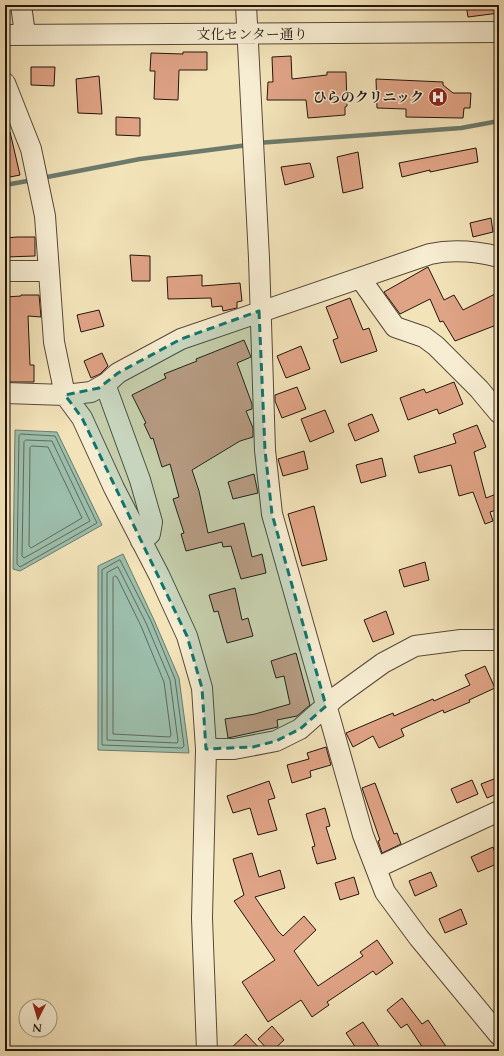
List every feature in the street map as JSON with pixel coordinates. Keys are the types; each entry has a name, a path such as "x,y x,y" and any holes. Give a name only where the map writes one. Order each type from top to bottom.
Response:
{"street":[{"path":"21,5 25,34"},
{"path":"246,5 259,258 259,311 265,450 272,514 363,835 385,892 419,938 497,1029"},
{"name":"文化センター通り","path":"5,35 499,32"},
{"path":"5,83 21,122 36,169 40,189 45,216 54,342 65,395 82,418 114,488 187,636 202,688 206,749 202,918 207,1051"},
{"path":"5,393 65,395 91,392 105,384 118,373 181,340 259,311 439,252 469,251 499,257"},
{"path":"5,272 49,271"},
{"path":"360,278 395,327 424,337 436,346 479,389 499,413"},
{"path":"105,384 140,480 152,522 150,534 141,541"},
{"path":"206,749 234,749 276,741 300,729 326,706 383,663 415,646 461,640 499,640"},
{"path":"376,868 499,811"}],"highlighted area":[{"path":"259,311 265,450 272,514 326,706 300,729 276,741 253,747 206,749 202,688 187,636 82,418 65,395 99,388 118,373 181,339"}],"water":[{"path":"15,430 57,432 102,525 20,571 13,569"},
{"path":"123,554 179,678 189,753 98,750 98,566"}],"building":[{"path":"466,5 499,5 499,13 468,17"},
{"path":"183,52 207,52 207,70 179,70 178,100 154,99 155,71 150,71 151,53 183,54"},
{"path":"291,56 292,79 327,75 327,72 346,72 347,106 345,107 345,115 308,118 306,100 267,100 268,82 273,82 272,57"},
{"path":"31,67 55,67 54,86 31,85"},
{"path":"99,76 102,114 78,113 76,79"},
{"name":"ひらのクリニック","path":"376,79 443,82 443,85 453,93 471,93 470,108 464,108 463,118 406,117 406,109 377,108"},
{"path":"116,117 140,118 140,136 116,135"},
{"path":"10,132 20,175 5,178 5,133"},
{"path":"476,148 478,162 430,172 430,170 402,177 399,163"},
{"path":"358,152 363,188 343,193 337,157"},
{"path":"310,163 314,177 285,185 281,167"},
{"path":"491,218 493,232 473,237 470,223"},
{"path":"35,237 35,256 5,257 5,238"},
{"path":"130,255 150,256 150,281 132,281"},
{"path":"428,267 444,300 454,295 463,310 499,292 499,324 455,341 443,321 440,322 430,299 400,314 384,292"},
{"path":"202,275 202,286 240,283 242,301 237,302 237,308 223,311 222,306 212,307 211,298 168,299 167,277"},
{"path":"39,295 41,317 28,316 30,365 34,365 34,382 5,382 5,297"},
{"path":"350,298 363,330 369,328 377,351 341,363 333,340 338,338 326,307"},
{"path":"99,310 104,326 81,332 77,315"},
{"path":"244,340 251,357 237,363 252,404 252,409 246,411 253,428 253,437 240,441 192,470 199,491 208,533 244,523 252,557 262,554 266,573 241,579 231,546 223,547 222,542 186,551 181,534 184,533 173,499 179,497 170,464 162,467 153,438 151,439 144,424 146,423 132,395 166,378 164,374 197,361 196,359"},
{"path":"301,346 310,369 286,378 277,356"},
{"path":"102,353 108,366 100,374 91,378 84,361"},
{"path":"454,382 463,404 439,414 437,409 408,420 400,398 424,389 426,393"},
{"path":"297,387 306,409 282,418 275,401 275,395"},
{"path":"325,410 334,432 310,442 301,419"},
{"path":"372,414 379,431 355,441 348,424"},
{"path":"477,425 486,447 474,452 486,498 499,493 499,509 490,512 493,521 485,524 473,492 459,496 451,465 419,473 414,456 456,443 453,434"},
{"path":"304,451 308,469 283,476 278,459"},
{"path":"382,458 386,476 361,483 356,465"},
{"path":"254,474 258,493 233,499 228,482"},
{"path":"314,506 327,560 302,566 288,514"},
{"path":"425,562 429,580 404,587 399,570"},
{"path":"235,588 242,620 248,618 253,636 227,643 218,611 214,612 209,595"},
{"path":"386,611 394,634 373,642 364,620"},
{"path":"296,653 310,705 297,716 277,720 278,727 228,738 225,719 255,714 290,704 284,676 276,678 271,661"},
{"path":"485,666 495,688 469,700 470,702 444,713 443,710 401,729 404,736 379,748 373,736 353,747 346,733 393,713 394,716 433,699 434,701 470,685 465,675"},
{"path":"326,747 331,765 310,771 311,777 292,783 287,765 309,759 307,753"},
{"path":"499,777 499,793 487,798 481,784"},
{"path":"472,780 478,794 457,803 451,789"},
{"path":"269,781 275,798 268,800 277,830 258,835 250,808 233,813 227,796"},
{"path":"375,783 394,834 397,833 401,844 382,853 378,841 380,840 362,788"},
{"path":"325,808 330,826 326,827 336,859 317,864 312,847 315,846 306,814"},
{"path":"493,847 499,863 478,872 471,857"},
{"path":"252,853 259,877 280,870 285,888 255,897 278,931 283,936 304,916 316,930 294,951 318,986 363,956 360,952 377,940 393,963 376,975 373,971 327,1002 329,1005 312,1017 301,1000 268,1022 242,982 275,960 234,901 244,895 233,859"},
{"path":"431,872 437,886 415,896 409,881"},
{"path":"354,877 359,894 340,900 335,883"},
{"path":"461,909 467,924 445,933 439,919"},
{"path":"402,998 422,1024 428,1020 449,1051 425,1051 407,1024 401,1028 387,1010"},
{"path":"363,1022 382,1051 358,1051 346,1033"},
{"path":"272,1026 284,1040 272,1051 269,1051 258,1039"},
{"path":"246,1034 262,1051 228,1051"}],"waterway":[{"path":"257,143 461,128 499,121"},
{"path":"42,178 140,159 248,145"},
{"path":"5,185 33,180"}],"place":[{"name":"ひらのクリニック","path":"438,97"}]}
